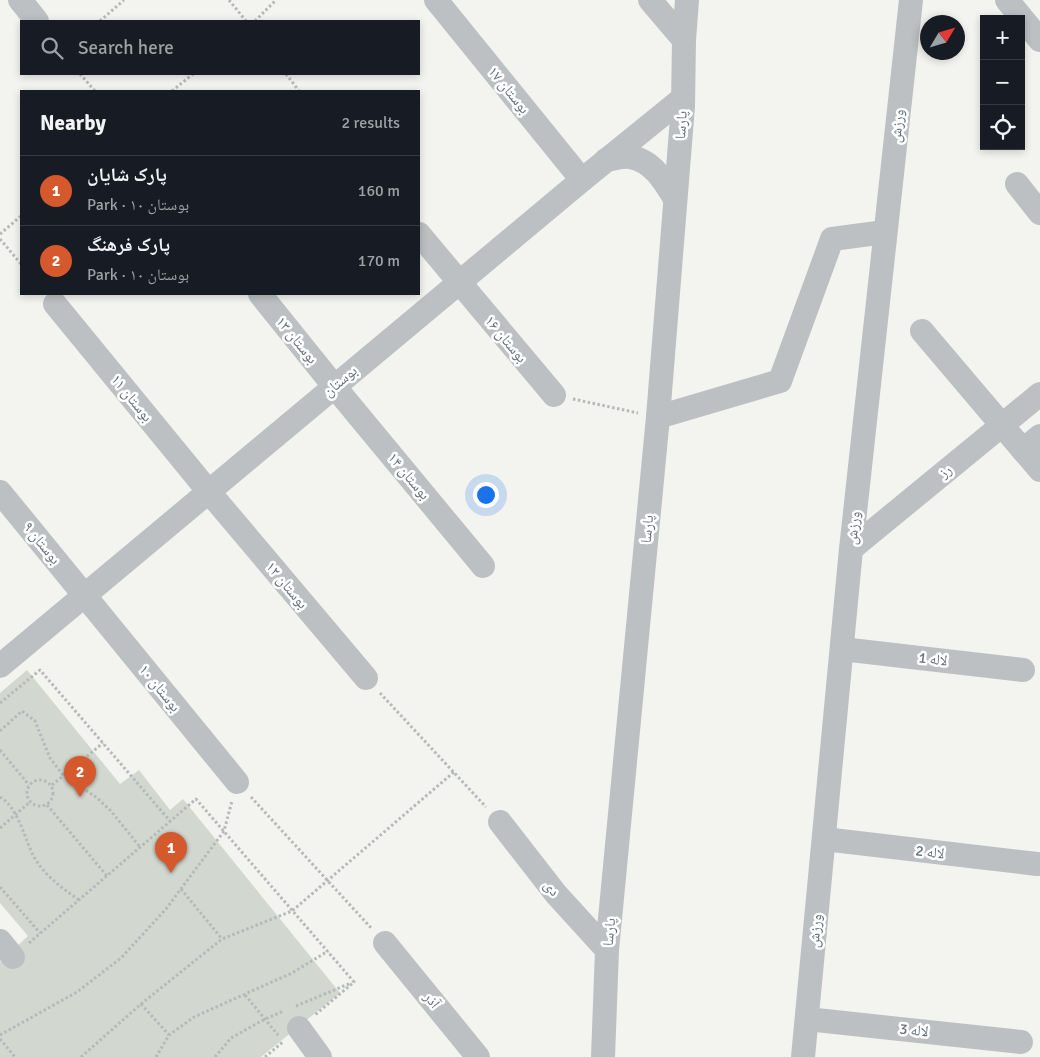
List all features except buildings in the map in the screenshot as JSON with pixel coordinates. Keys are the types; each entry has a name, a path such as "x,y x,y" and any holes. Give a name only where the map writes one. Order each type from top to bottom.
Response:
{"street":[{"path":"20,0 36,20"},
{"name":"بوستان ۱۷","path":"436,0 582,180"},
{"path":"650,0 684,40"},
{"name":"پارسا","path":"601,1055 607,950 658,417 676,199 683,98 684,40 688,0"},
{"name":"ورزش","path":"803,1057 851,548 911,0"},
{"path":"1007,0 1040,40"},
{"name":"بوستان","path":"0,666 459,282 683,98"},
{"path":"606,160 631,157 644,163 660,175 676,199"},
{"path":"1016,184 1040,213"},
{"path":"658,417 780,381 832,239 885,232"},
{"name":"بوستان ۱۶","path":"420,235 554,395"},
{"name":"بوستان ۱۳","path":"261,295 334,386"},
{"name":"بوستان ۱۱","path":"55,304 209,492"},
{"path":"922,331 1002,425 1032,443 1040,470"},
{"name":"بوستان ۱۴","path":"334,386 484,566"},
{"name":"رز","path":"851,548 1040,394"},
{"name":"بوستان ۹","path":"0,492 84,594"},
{"name":"بوستان ۱۲","path":"209,492 366,678"},
{"name":"بوستان ۱۰","path":"84,594 237,782"},
{"name":"لاله 1","path":"842,649 1023,670"},
{"name":"دی","path":"500,822 556,894 607,950"},
{"name":"لاله 2","path":"824,839 1037,864"},
{"name":"آذر","path":"385,943 478,1057"},
{"name":"لاله 3","path":"807,1019 1021,1042"},
{"path":"291,1035 320,1057"}],"path":[{"path":"101,20 124,0"},
{"path":"229,0 245,20"},
{"path":"256,20 276,0"},
{"path":"81,75 94,90"},
{"path":"173,90 192,75"},
{"path":"287,75 298,90"},
{"path":"0,234 20,217"},
{"path":"0,239 20,263"},
{"path":"554,395 658,417"},
{"path":"0,703 40,670 170,821"},
{"path":"366,678 500,822"},
{"path":"0,730 22,711 34,721 50,758 63,776 96,797 111,811 140,847"},
{"path":"51,786 103,743"},
{"path":"0,750 30,785"},
{"path":"81,1057 141,1004 222,939 292,911 454,772"},
{"path":"41,780 51,786 54,796 47,805 35,806 27,797 27,790 34,781 41,780"},
{"path":"0,1035 77,992 121,958 166,909 224,831 237,782"},
{"path":"237,782 385,943"},
{"path":"0,797 4,799 15,815 35,858 54,883 79,900"},
{"path":"6,949 40,933 196,798 354,982 265,1057"},
{"path":"0,828 30,802"},
{"path":"47,805 107,876"},
{"path":"0,887 40,933"},
{"path":"181,889 222,939"},
{"path":"156,1057 169,1035 194,1017 292,974 328,952"},
{"path":"245,995 291,1035"},
{"path":"141,1004 169,1035"},
{"path":"0,1039 15,1057"}],"shaded area":[{"path":"27,670 120,784 139,770 170,810 183,799 340,993 261,1057 0,1057 0,962 28,936 0,903 0,693"}],"place":[{"name":"پارک فرهنگ","path":"80,797"},
{"name":"پارک شایان","path":"171,873"}]}
